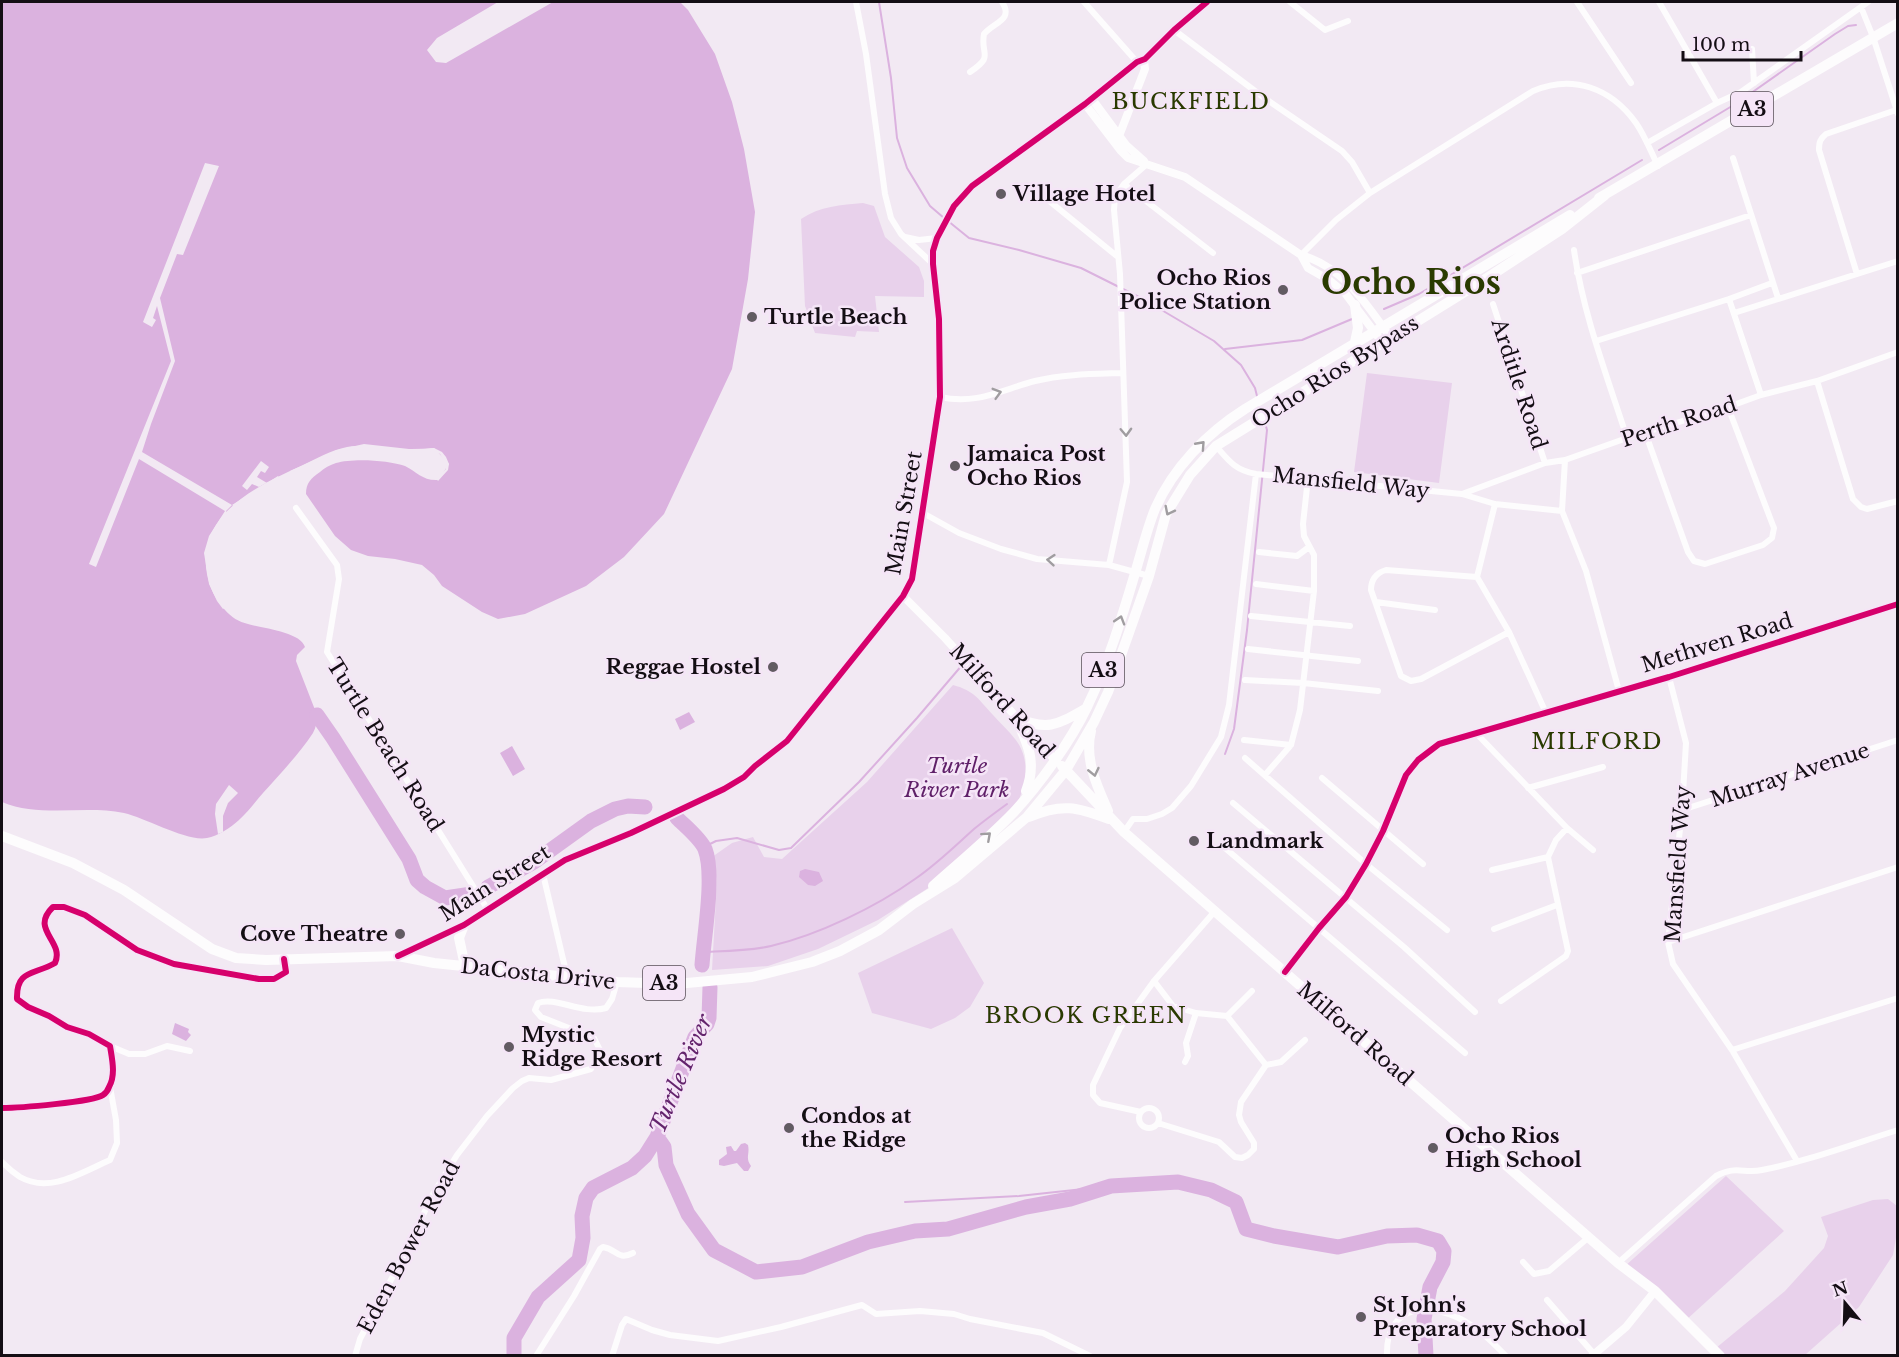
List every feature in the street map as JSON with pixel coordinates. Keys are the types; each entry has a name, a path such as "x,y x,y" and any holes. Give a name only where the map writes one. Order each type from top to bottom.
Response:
{"main road":[{"name":"A3","path":"1605,195 1898,23"},
{"name":"Ocho Rios Bypass","path":"913,904 1014,812 1055,760 1086,709 1110,652 1155,510 1179,469 1208,437 1226,421 1270,393 1605,195"},
{"name":"Ocho Rios Bypass","path":"913,904 956,878 1027,817 1066,770 1094,722 1118,666 1149,576 1166,514 1190,475 1216,446 1484,280 1562,229 1605,195"},
{"path":"1355,305 1359,328 1355,342"},
{"path":"1016,718 1045,726 1061,723 1086,709"},
{"path":"1014,812 1031,779 1032,763 1016,718"},
{"path":"1094,722 1089,739 1092,771 1112,820"},
{"name":"Milford Road","path":"1055,760 1124,832 1618,1263 1655,1291 1720,1356"},
{"path":"1027,817 1044,810 1065,807 1083,809 1112,820"},
{"name":"A3","path":"2,836 83,868 124,890 212,950 236,958 398,956"},
{"name":"DaCosta Drive","path":"398,956 434,963 617,982 676,984 715,981 752,977 784,970 840,951 879,930 913,904"},
{"path":"464,925 459,938 465,966"}],"street":[{"path":"856,2 891,218 904,237 933,264"},
{"path":"970,72 984,62 986,57 984,34 1002,20 1006,13 1002,2"},
{"path":"1084,2 1146,69 1119,136"},
{"name":"Main Street","path":"398,956 464,925 565,860 631,833 724,789 744,777 787,741 903,596 912,579 940,397 939,319 933,251 954,206 972,186 1140,61 1207,2"},
{"path":"1290,2 1324,30 1340,22 1348,21"},
{"path":"1576,2 1631,83"},
{"path":"1659,2 1717,103"},
{"path":"1647,143 1741,92 1868,2"},
{"path":"1857,274 1819,143 1826,134 1897,112 1861,7"},
{"path":"1174,30 1244,83 1342,151 1352,162 1370,193"},
{"path":"1752,49 1754,83"},
{"path":"1301,255 1336,220 1370,193 1533,91 1556,84 1583,85 1604,93 1614,100 1635,122 1658,165"},
{"path":"1088,101 1126,146 1147,164"},
{"path":"1088,101 1128,158 1185,177 1301,255 1314,259 1352,286 1386,340"},
{"path":"1733,158 1778,298"},
{"path":"1109,565 1127,482 1115,197 1124,184 1147,164"},
{"path":"1124,184 1213,253"},
{"path":"1048,200 1118,257"},
{"path":"1577,273 1750,215"},
{"path":"904,237 919,240 939,234"},
{"path":"1574,250 1577,273 1596,341 1627,438"},
{"path":"1301,255 1308,268 1345,292 1378,328"},
{"path":"1734,313 1898,261"},
{"path":"1596,341 1772,283"},
{"path":"1729,299 1761,395"},
{"name":"Arditle Road","path":"1493,304 1545,463"},
{"name":"Perth Road","path":"1462,494 1545,463 1565,460 1761,395 1816,381 1898,352"},
{"path":"940,397 970,400 1036,381 1076,374 1124,373"},
{"path":"1816,381 1853,499 1867,509 1898,501"},
{"path":"1645,432 1688,552 1694,561 1705,564 1764,545 1773,533 1772,523 1728,407"},
{"name":"Mansfield Way","path":"1216,446 1234,466 1243,471 1462,494 1495,504 1562,511"},
{"path":"1565,460 1562,511 1586,571 1619,691"},
{"path":"1124,832 1133,819 1147,819 1172,808 1191,786 1221,737 1229,705 1259,474"},
{"path":"1264,776 1291,745 1300,710 1314,591 1314,555 1304,536 1303,524 1308,478"},
{"path":"1495,504 1477,577 1509,632 1546,713"},
{"name":"Turtle Beach Road","path":"296,508 337,565 339,579 327,652 488,910"},
{"path":"923,513 959,533 1001,549 1037,559 1109,565 1149,576"},
{"path":"1259,552 1297,556 1309,547"},
{"path":"1477,577 1386,570 1376,575 1371,590 1401,676 1411,681 1421,679 1509,632"},
{"path":"1256,584 1314,591"},
{"name":"Milford Road","path":"903,596 1055,760"},
{"path":"1376,602 1435,610"},
{"name":"Methven Road","path":"1285,972 1346,897 1383,831 1406,775 1418,760 1439,744 1669,676 1898,604"},
{"path":"1251,616 1350,626"},
{"path":"1248,649 1358,661"},
{"name":"Mansfield Way","path":"1669,676 1686,743 1682,810 1668,942 1673,964 1732,1050 1797,1161"},
{"path":"1245,680 1378,691"},
{"path":"1476,733 1567,828 1593,850"},
{"path":"1244,740 1291,745"},
{"name":"Murray Avenue","path":"1682,810 1898,740"},
{"path":"1245,758 1366,864 1447,930"},
{"path":"1528,788 1603,767"},
{"path":"1322,778 1423,864"},
{"path":"1233,803 1346,897 1475,1012"},
{"path":"1501,1001 1566,956 1568,951 1548,856 1556,840 1567,828"},
{"path":"1225,848 1465,1053"},
{"path":"1492,870 1548,856"},
{"path":"1668,942 1898,867"},
{"path":"543,873 567,976"},
{"path":"1494,929 1557,905"},
{"path":"190,1051 167,1046 145,1054 129,1054 89,1034 67,1027 17,999 17,986 24,976 56,963 57,948 44,924 45,915 53,907 64,907 85,915 137,950 174,964 259,979 274,979 286,972 284,959"},
{"path":"1141,1112 1140,1120 1143,1126 1153,1127 1158,1122 1158,1114 1154,1110 1148,1109 1141,1112 1100,1103 1093,1095 1093,1085 1120,1028 1154,981 1216,910"},
{"path":"1154,981 1173,1006 1196,1013 1227,1016 1266,1065"},
{"name":"Eden Bower Road","path":"355,1356 360,1339 433,1194 457,1155 487,1116 522,1081 529,1078 551,1080 591,1069 598,1056 600,1050 594,1038 541,1017 536,1010 538,1003 548,1001 598,1011 606,1008 612,999 617,982"},
{"path":"1227,1016 1252,991"},
{"path":"1732,1050 1898,998"},
{"path":"1185,1062 1188,1056 1186,1043 1196,1013"},
{"path":"1158,1122 1219,1142 1235,1157 1242,1158 1248,1155 1254,1149 1254,1143 1241,1122 1239,1115 1241,1102 1266,1065 1281,1062 1305,1040"},
{"path":"2,1162 20,1178 38,1184 55,1184 110,1160 117,1143 116,1120 110,1087 113,1071 110,1046"},
{"path":"2,1108 76,1101 103,1095 110,1087"},
{"path":"1618,1263 1724,1171 1735,1169 1759,1171 1898,1130"},
{"path":"1523,1262 1534,1274 1544,1273 1589,1237"},
{"path":"536,1356 579,1288 600,1249 607,1247 619,1256 633,1253"},
{"path":"1546,1300 1593,1355 1626,1327 1655,1291"},
{"path":"612,1356 626,1319 670,1335 718,1341 781,1328 862,1305 876,1314 920,1311 954,1314 1043,1333 1090,1356"},
{"path":"1387,1356 1388,1339 1393,1325 1405,1314 1418,1309 1436,1311 1460,1318 1506,1356"}],"green space":[{"path":"863,203 874,206 885,237 919,267 924,281 924,297 875,296 879,332 857,331 855,337 815,333 805,306 801,219 823,209"},
{"path":"1367,373 1452,383 1439,483 1354,472"},
{"name":"Turtle River Park","path":"953,685 976,696 1020,747 1024,756 1025,774 1022,793 1014,809 933,885 878,920 818,949 768,966 712,970 717,881 712,857 732,843 753,837 764,857 782,859 867,782"},
{"path":"952,928 984,983 970,1007 955,1018 931,1029 872,1013 858,973"},
{"path":"1726,1176 1784,1231 1685,1321 1625,1266"},
{"path":"1888,1199 1897,1206 1897,1232 1893,1255 1859,1307 1805,1355 1724,1355 1716,1348 1785,1291 1824,1248 1828,1236 1821,1217 1873,1200"}],"shaded area":[{"path":"2,2 498,2 437,38 427,50 436,62 446,63 553,2 680,2 688,10 715,54 732,102 744,149 755,212 748,279 732,369 664,514 624,557 586,586 525,614 498,619 482,612 442,586 422,565 368,556 351,550 335,536 306,494 310,481 323,469 336,463 351,461 380,461 398,464 424,478 438,480 449,464 434,448 354,446 335,450 249,493 220,519 211,535 206,553 207,574 213,593 225,610 238,621 289,634 302,642 305,647 297,655 296,661 317,718 314,731 308,741 239,820 220,834 207,838 178,833 124,813 31,809 2,802"},
{"path":"689,712 695,722 680,730 675,719"},
{"path":"512,746 525,769 513,776 500,753"},
{"path":"805,869 819,872 823,881 815,886 808,885 799,877 800,871"},
{"path":"175,1023 189,1029 188,1032 191,1035 186,1041 172,1034"},
{"path":"741,1144 748,1145 748,1161 751,1166 748,1171 744,1171 737,1163 719,1165 719,1160 727,1154 726,1147 731,1146 736,1151"}],"pier":[{"path":"205,163 219,166 183,255 177,254 160,298 175,361 142,452 232,505 226,511 227,513 212,537 208,554 212,583 219,599 226,607 223,609 209,584 204,553 209,536 225,511 139,459 96,567 89,564 171,361 157,306 153,318 156,320 152,327 143,322"},
{"path":"364,444 418,450 434,448 446,457 449,464 448,470 438,481 436,478 446,469 446,464 440,454 434,451 418,453 364,447 338,452 291,473 290,471 337,450"},
{"path":"261,461 269,467 265,473 261,471 257,477 267,483 278,476 280,479 259,487 252,484 247,490 242,486"},
{"path":"257,489 259,491 235,507 232,505"},
{"path":"229,785 238,793 228,803 223,816 223,832 218,834 216,804"}],"waterway":[{"path":"879,2 891,78 897,138 907,168 930,206 944,218"},
{"path":"1659,150 1737,103 1835,34 1848,26 1856,25"},
{"path":"1384,309 1419,294 1642,160"},
{"path":"948,221 969,238 1081,268 1143,299 1214,341 1241,365 1255,388 1257,396"},
{"path":"1225,349 1302,340 1352,319"},
{"path":"1225,754 1234,729 1247,630 1267,430 1264,419"},
{"path":"704,847 716,841 737,838 779,850 791,848 859,782 963,664"},
{"name":"Turtle River","path":"317,715 409,859 417,880 445,898 472,894"},
{"path":"703,952 771,946 808,935 846,919 883,900 923,873 1007,804"},
{"name":"Turtle River","path":"488,887 534,862 591,821 615,809 628,806 645,807"},
{"name":"Turtle River","path":"677,818 700,841 708,860 709,889 702,965"},
{"name":"Turtle River","path":"514,1356 514,1338 538,1297 579,1260 583,1238 582,1216 586,1198 593,1188 632,1168 645,1156 657,1137 695,1037 707,1024 710,987"},
{"path":"657,1137 664,1147 666,1165 688,1214 714,1250 756,1272 802,1267 868,1242 915,1231 948,1229 1026,1207 1070,1199 1111,1186 1178,1182 1211,1190 1236,1202 1246,1229 1274,1236 1338,1247 1387,1236 1417,1235 1438,1241 1444,1251 1443,1262 1430,1287 1424,1319 1426,1356"},
{"path":"905,1202 1019,1196 1111,1186"}],"cycle path":[{"path":"398,956 464,925 565,860 631,833 724,789 744,777 787,741 903,596 912,579 940,397 939,319 933,251 937,238 954,206 972,186 1085,104 1137,62 1145,59 1207,2"},
{"path":"1285,972 1346,897 1383,831 1406,775 1418,760 1439,744 1669,677 1898,604"},
{"path":"2,1108 96,1098 105,1093 111,1082 113,1067 110,1046 89,1034 67,1027 17,999 23,978 55,963 56,948 46,929 45,922 53,907 64,907 85,915 137,950 174,964 259,979 274,979 286,972 284,959"}],"place":[{"name":"Village Hotel","path":"1001,194"},
{"name":"Ocho Rios Police Station","path":"1283,290"},
{"name":"Turtle Beach","path":"752,317"},
{"name":"Jamaica Post Ocho Rios","path":"955,466"},
{"name":"Reggae Hostel","path":"773,667"},
{"name":"Landmark","path":"1194,841"},
{"name":"Cove Theatre","path":"400,934"},
{"name":"Mystic Ridge Resort","path":"509,1047"},
{"name":"Condos at the Ridge","path":"789,1128"},
{"name":"Ocho Rios High School","path":"1433,1148"},
{"name":"St John's Preparatory School","path":"1361,1317"}],"district":[{"name":"BUCKFIELD","path":"1191,101"},
{"name":"Ocho Rios","path":"1411,282"},
{"name":"MILFORD","path":"1597,741"},
{"name":"BROOK GREEN","path":"1086,1015"}]}
